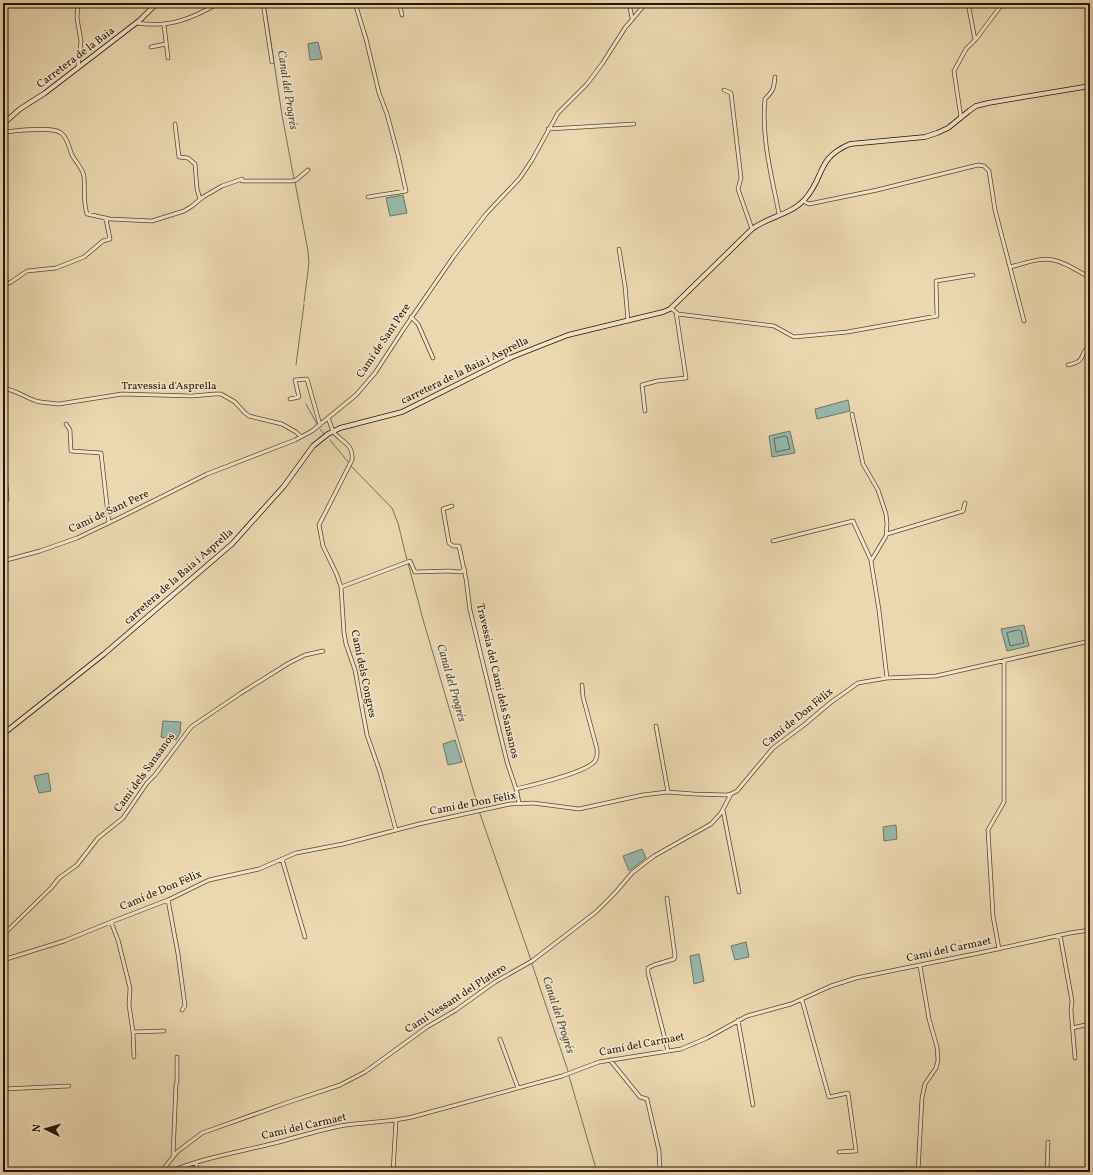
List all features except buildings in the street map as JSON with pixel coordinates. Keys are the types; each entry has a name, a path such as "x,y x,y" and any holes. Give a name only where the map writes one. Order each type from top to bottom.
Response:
{"main road":[{"name":"Carretera de la Baia","path":"3,124 20,109 45,93 137,23 158,3"},
{"name":"carretera de la Baia i Asprella","path":"3,734 104,654 232,544 284,486 313,446 333,431 402,412 523,352 568,335 663,312 671,308 752,229 764,221 788,211 803,201 809,195 826,160 834,152 850,144 925,137 948,128 976,106 1090,85"}],"street":[{"path":"78,3 77,18 80,41 78,67"},
{"path":"137,23 164,25 196,16 219,3"},
{"path":"262,3 272,62"},
{"path":"323,4 328,3"},
{"path":"355,3 366,38 379,93 387,114 406,191 368,197"},
{"path":"399,3 402,15"},
{"path":"629,3 632,18"},
{"name":"Camí de Sant Pere","path":"3,561 60,544 109,523 207,474 301,437 320,425 356,396 376,373 450,261 486,214 520,178 532,160 558,113 587,84 632,18 646,3"},
{"path":"968,3 975,40"},
{"path":"961,118 954,71 966,49 975,40 1003,3"},
{"path":"164,25 168,58"},
{"path":"151,47 166,44"},
{"path":"775,77 774,88 764,100 764,110 766,141 779,214"},
{"path":"724,90 731,93 740,178 738,189 752,229"},
{"path":"175,124 179,157 188,158 194,164 197,190 200,199"},
{"path":"548,129 634,124"},
{"path":"3,132 50,130 60,132 65,138 73,157 81,168 84,176 85,207 88,214 106,219 152,221 184,211 200,199 222,186 242,180 292,181 296,180 308,170"},
{"path":"803,201 809,204 877,190 978,165 984,166 989,171 995,210 1024,321"},
{"path":"3,286 27,271 56,268 84,257 103,241 110,239 106,219"},
{"path":"619,249 625,286 628,321"},
{"path":"1010,267 1041,260 1053,260 1074,268 1090,278"},
{"path":"671,308 676,312 698,317 774,326 794,337 847,332 937,316 936,280 973,275"},
{"path":"645,411 642,385 657,381 686,378 676,312"},
{"path":"412,317 418,324 433,358"},
{"path":"1068,365 1076,363 1080,360 1086,348 1090,347"},
{"path":"290,399 299,397 295,380 308,379 320,425"},
{"path":"3,458 4,388"},
{"name":"Travessia d'Asprella","path":"4,388 36,401 54,404 99,399 122,394 192,396 222,394 235,402 249,416 282,424 296,432 301,437"},
{"path":"852,414 863,464 878,490 886,514 886,534 871,561"},
{"name":"Camí dels Congres","path":"328,418 333,431 348,444 353,453 352,460 319,525 323,546 341,587 346,644 355,670 367,735 380,772 396,830"},
{"path":"66,424 70,430 71,451 101,452 109,523"},
{"path":"3,463 7,485 7,500"},
{"path":"886,534 963,511 965,502"},
{"name":"Travessia del Camí dels Sansanos","path":"452,506 443,509 449,543 453,546 460,546 465,570 470,610 507,762 519,803"},
{"path":"773,541 853,521 871,561 880,612 887,678"},
{"path":"341,587 410,560 415,572 460,572 465,570"},
{"name":"Camí de Don Fèlix","path":"3,960 64,942 168,900 209,880 259,869 296,853 343,844 396,830 510,804 533,803 579,809 643,795 668,792 731,794 737,791 773,748 858,683 887,678 936,676 1090,641"},
{"name":"Camí dels Sansanos","path":"3,935 52,887 59,878 77,865 98,838 123,818 147,783 155,775 191,727 289,663 305,656 323,651"},
{"path":"999,949 993,916 988,830 1004,802 1004,660"},
{"path":"516,789 564,776 595,762 598,756 597,749 583,697 582,685"},
{"path":"656,726 668,792"},
{"name":"Camí Vessant del Platero","path":"161,1172 173,1156 202,1133 289,1102 334,1088 365,1072 444,1016 456,1010 494,982 532,961 557,943 596,912 616,893 632,873 654,856 711,824 723,810 731,794"},
{"path":"723,810 739,892"},
{"path":"282,859 305,937"},
{"path":"667,898 675,956 674,959 648,968 648,973 668,1051"},
{"path":"168,900 178,954 184,1006 182,1010"},
{"path":"111,922 118,940 130,988 129,1005 133,1032 134,1057"},
{"name":"Camí del Carmaet","path":"169,1172 196,1162 328,1129 360,1123 396,1121 562,1076 600,1062 681,1049 707,1038 738,1020 757,1012 791,1004 831,986 856,978 1090,930"},
{"path":"1060,935 1072,1000 1071,1010 1075,1058"},
{"path":"918,1172 922,1098 925,1084 936,1068 938,1060 937,1047 925,996 920,966"},
{"path":"802,1000 829,1097 848,1093 856,1151 839,1152"},
{"path":"738,1020 753,1105"},
{"path":"1072,1028 1090,1024"},
{"path":"133,1032 164,1031"},
{"path":"500,1039 518,1088"},
{"path":"173,1156 177,1057"},
{"path":"610,1060 640,1097 647,1099 660,1151 660,1172"},
{"path":"3,1089 69,1086"},
{"path":"393,1172 396,1121"},
{"path":"1047,1172 1048,1142"},
{"path":"196,1162 198,1172"}],"water":[{"path":"318,42 322,59 310,60 308,44"},
{"path":"403,195 407,213 390,216 386,198"},
{"path":"848,400 850,411 817,419 815,409"},
{"path":"790,431 795,453 772,457 769,436"},
{"path":"1024,625 1029,646 1007,651 1001,629"},
{"path":"163,721 181,722 180,733 176,740 161,737"},
{"path":"455,740 462,762 448,765 443,744"},
{"path":"48,773 51,791 39,793 34,776"},
{"path":"896,825 897,839 884,841 883,827"},
{"path":"642,849 646,858 629,871 623,856"},
{"path":"746,942 749,957 735,960 731,946"},
{"path":"699,954 704,981 694,984 690,956"}],"waterway":[{"name":"Canal del Progrés","path":"265,3 282,115 294,179"},
{"name":"Canal del Progrés","path":"295,182 309,263 304,302"},
{"name":"Canal del Progrés","path":"296,365 304,304"},
{"name":"Canal del Progrés","path":"306,404 317,424"},
{"name":"Canal del Progrés","path":"320,429 324,434"},
{"name":"Canal del Progrés","path":"330,440 349,463"},
{"name":"Canal del Progrés","path":"351,466 392,508 398,523 407,560"},
{"name":"Canal del Progrés","path":"408,563 424,623 478,806"},
{"name":"Canal del Progrés","path":"479,811 531,960"},
{"name":"Canal del Progrés","path":"532,964 568,1071"},
{"name":"Canal del Progrés","path":"569,1076 597,1172"}]}
